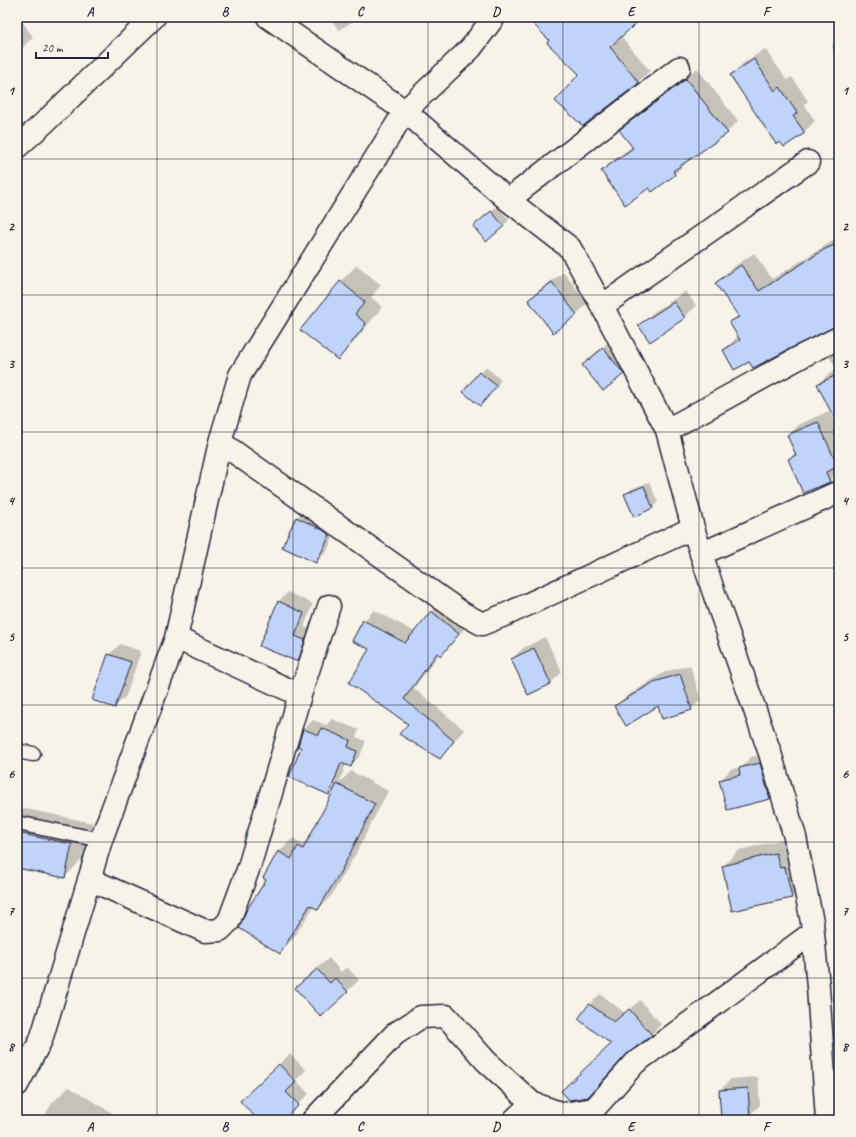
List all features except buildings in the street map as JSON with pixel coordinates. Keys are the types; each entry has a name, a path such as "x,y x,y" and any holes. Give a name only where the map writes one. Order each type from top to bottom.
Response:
{"street":[{"path":"17,147 154,17"},
{"path":"268,17 405,111 508,200 570,248 667,430 692,528 770,753 793,829 812,922 827,1120"},
{"path":"17,1085 41,1040 101,840 176,638 220,442 240,376 405,111 470,48 494,17"},
{"path":"508,200 679,68"},
{"path":"602,306 808,162"},
{"path":"667,430 804,355 839,338"},
{"path":"220,442 462,613 482,624 507,614 692,528"},
{"path":"701,554 839,492"},
{"path":"89,879 205,931 220,930 229,921 249,867 300,696 329,606"},
{"path":"176,638 300,696"},
{"path":"313,1120 395,1034 421,1017 446,1016 486,1061 532,1103 563,1114 594,1109 635,1063 812,933"},
{"path":"514,1120 532,1103"}],"lane":[{"path":"17,751 33,754"},
{"path":"17,824 101,840"}]}
